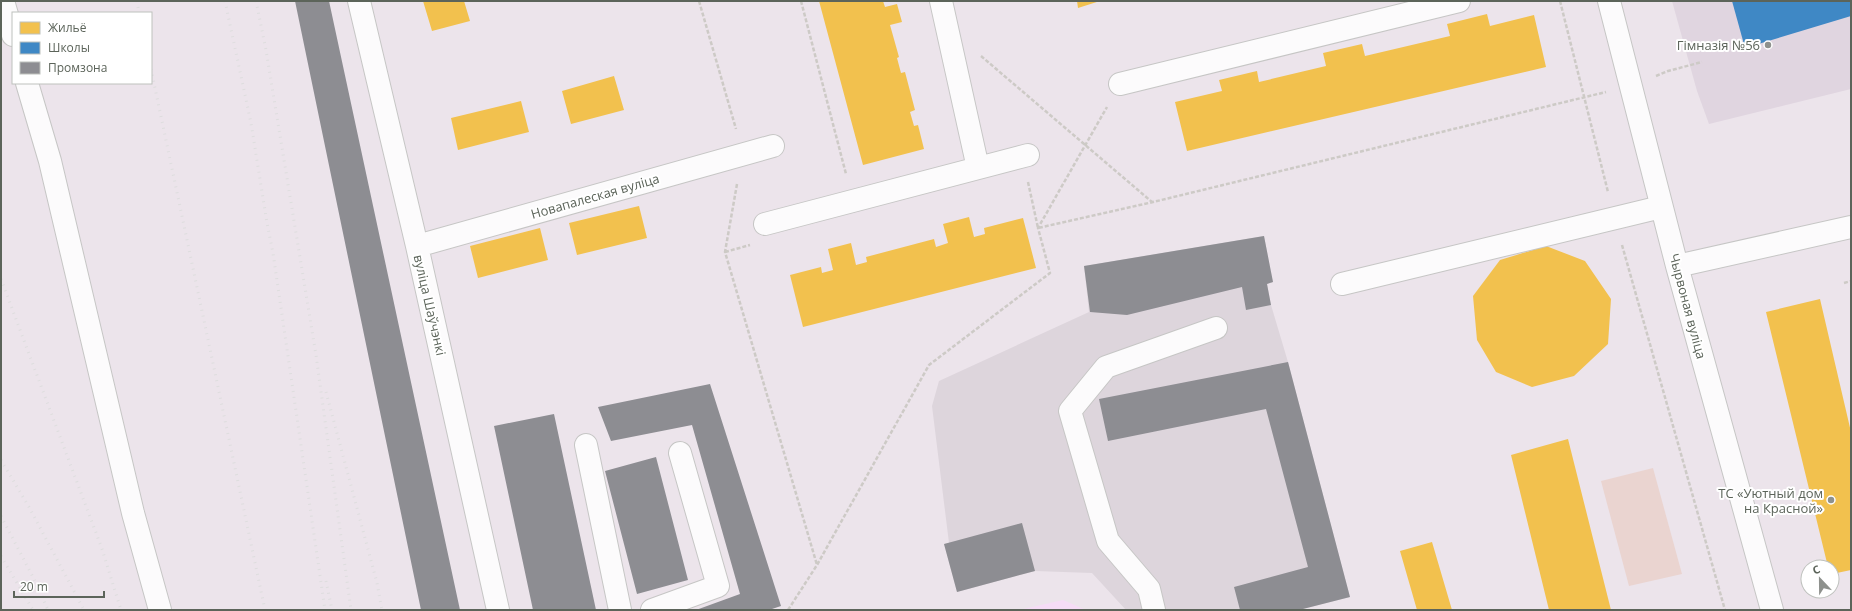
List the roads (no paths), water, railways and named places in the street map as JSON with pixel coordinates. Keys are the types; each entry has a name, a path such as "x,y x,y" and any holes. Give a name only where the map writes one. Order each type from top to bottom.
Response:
{"street":[{"path":"3,1 12,32"},
{"name":"вуліца Шаўчэнкі","path":"359,1 417,246 498,610"},
{"path":"941,1 978,168"},
{"path":"1120,84 1459,1"},
{"name":"Чырвоная вуліца","path":"1609,1 1661,207 1772,610"},
{"path":"27,84 50,161 132,513 160,610"},
{"name":"Новапалеская вуліца","path":"417,246 773,146"},
{"path":"765,224 1028,155"},
{"path":"1342,284 1661,207"},
{"path":"1677,266 1851,227"},
{"path":"1154,610 1148,589 1108,541 1070,411 1106,367 1216,328"},
{"path":"586,445 620,610"},
{"path":"652,610 718,586 680,453"}],"railway":[{"path":"137,1 139,12"},
{"path":"225,1 251,123 273,253 325,610"},
{"path":"256,1 266,50 316,355 351,610"},
{"path":"152,74 265,610"},
{"path":"1,279 102,549 121,610"},
{"path":"326,392 377,583 382,610"},
{"path":"1,460 29,507 84,610"},
{"path":"1,516 34,579 48,610"},
{"path":"1,556 33,610"},
{"path":"326,581 332,610"}],"place":[{"name":"Гімназія №56","path":"1768,45"},
{"name":"ТС «Уютный дом на Красной»","path":"1831,500"}]}
